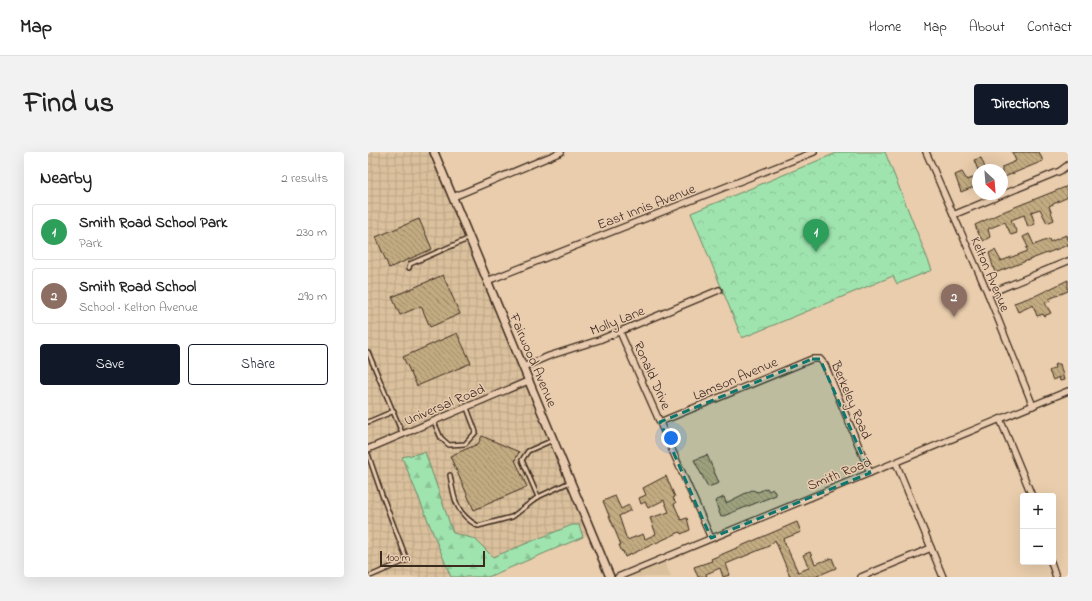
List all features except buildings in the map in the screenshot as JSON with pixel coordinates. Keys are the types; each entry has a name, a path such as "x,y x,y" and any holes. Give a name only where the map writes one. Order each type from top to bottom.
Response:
{"street":[{"name":"Fairwood Avenue","path":"434,152 610,577"},
{"path":"453,197 561,152"},
{"name":"East Innis Avenue","path":"487,281 814,152"},
{"name":"Kelton Avenue","path":"926,152 988,294 1032,406"},
{"path":"954,215 1060,171 1068,165"},
{"path":"988,294 1068,261"},
{"name":"Molly Lane","path":"523,367 549,356 575,349 620,332 719,290"},
{"name":"Ronald Drive","path":"620,332 711,538"},
{"name":"Lamson Avenue","path":"660,422 812,359 820,359"},
{"name":"Berkeley Road","path":"820,359 825,365 870,474"},
{"name":"Universal Road","path":"368,450 528,381"},
{"name":"Smith Road","path":"618,577 1068,391"},
{"path":"1000,419 1031,493"},
{"path":"896,463 943,577"},
{"path":"861,577 931,548"},
{"path":"1052,565 1056,577"}],"lane":[{"path":"409,268 410,264 470,238"},
{"path":"368,352 403,435"},
{"path":"434,422 441,438 449,445 465,444 476,432 466,408"},
{"path":"368,422 394,411"},
{"path":"538,497 522,460 528,451 553,440"},
{"path":"368,454 382,495 408,560 368,577"},
{"path":"450,475 454,499 465,519 478,526 512,517 538,497 570,482"}],"highlighted area":[{"path":"812,359 820,359 870,473 711,538 660,422"}],"shaded area":[{"path":"368,152 436,152 593,532 583,537 579,525 572,525 493,557 475,539 453,533 424,452 402,457 451,577 368,577"},
{"path":"664,560 671,577 624,577"}],"green space":[{"path":"839,152 885,152 932,270 897,284 893,276 742,338 691,213"},
{"path":"425,452 453,533 475,539 493,557 572,525 579,525 583,537 488,577 451,577 402,457"}],"place":[{"name":"Smith Road School Park","path":"816,252"},
{"name":"Smith Road School","path":"954,317"}]}
